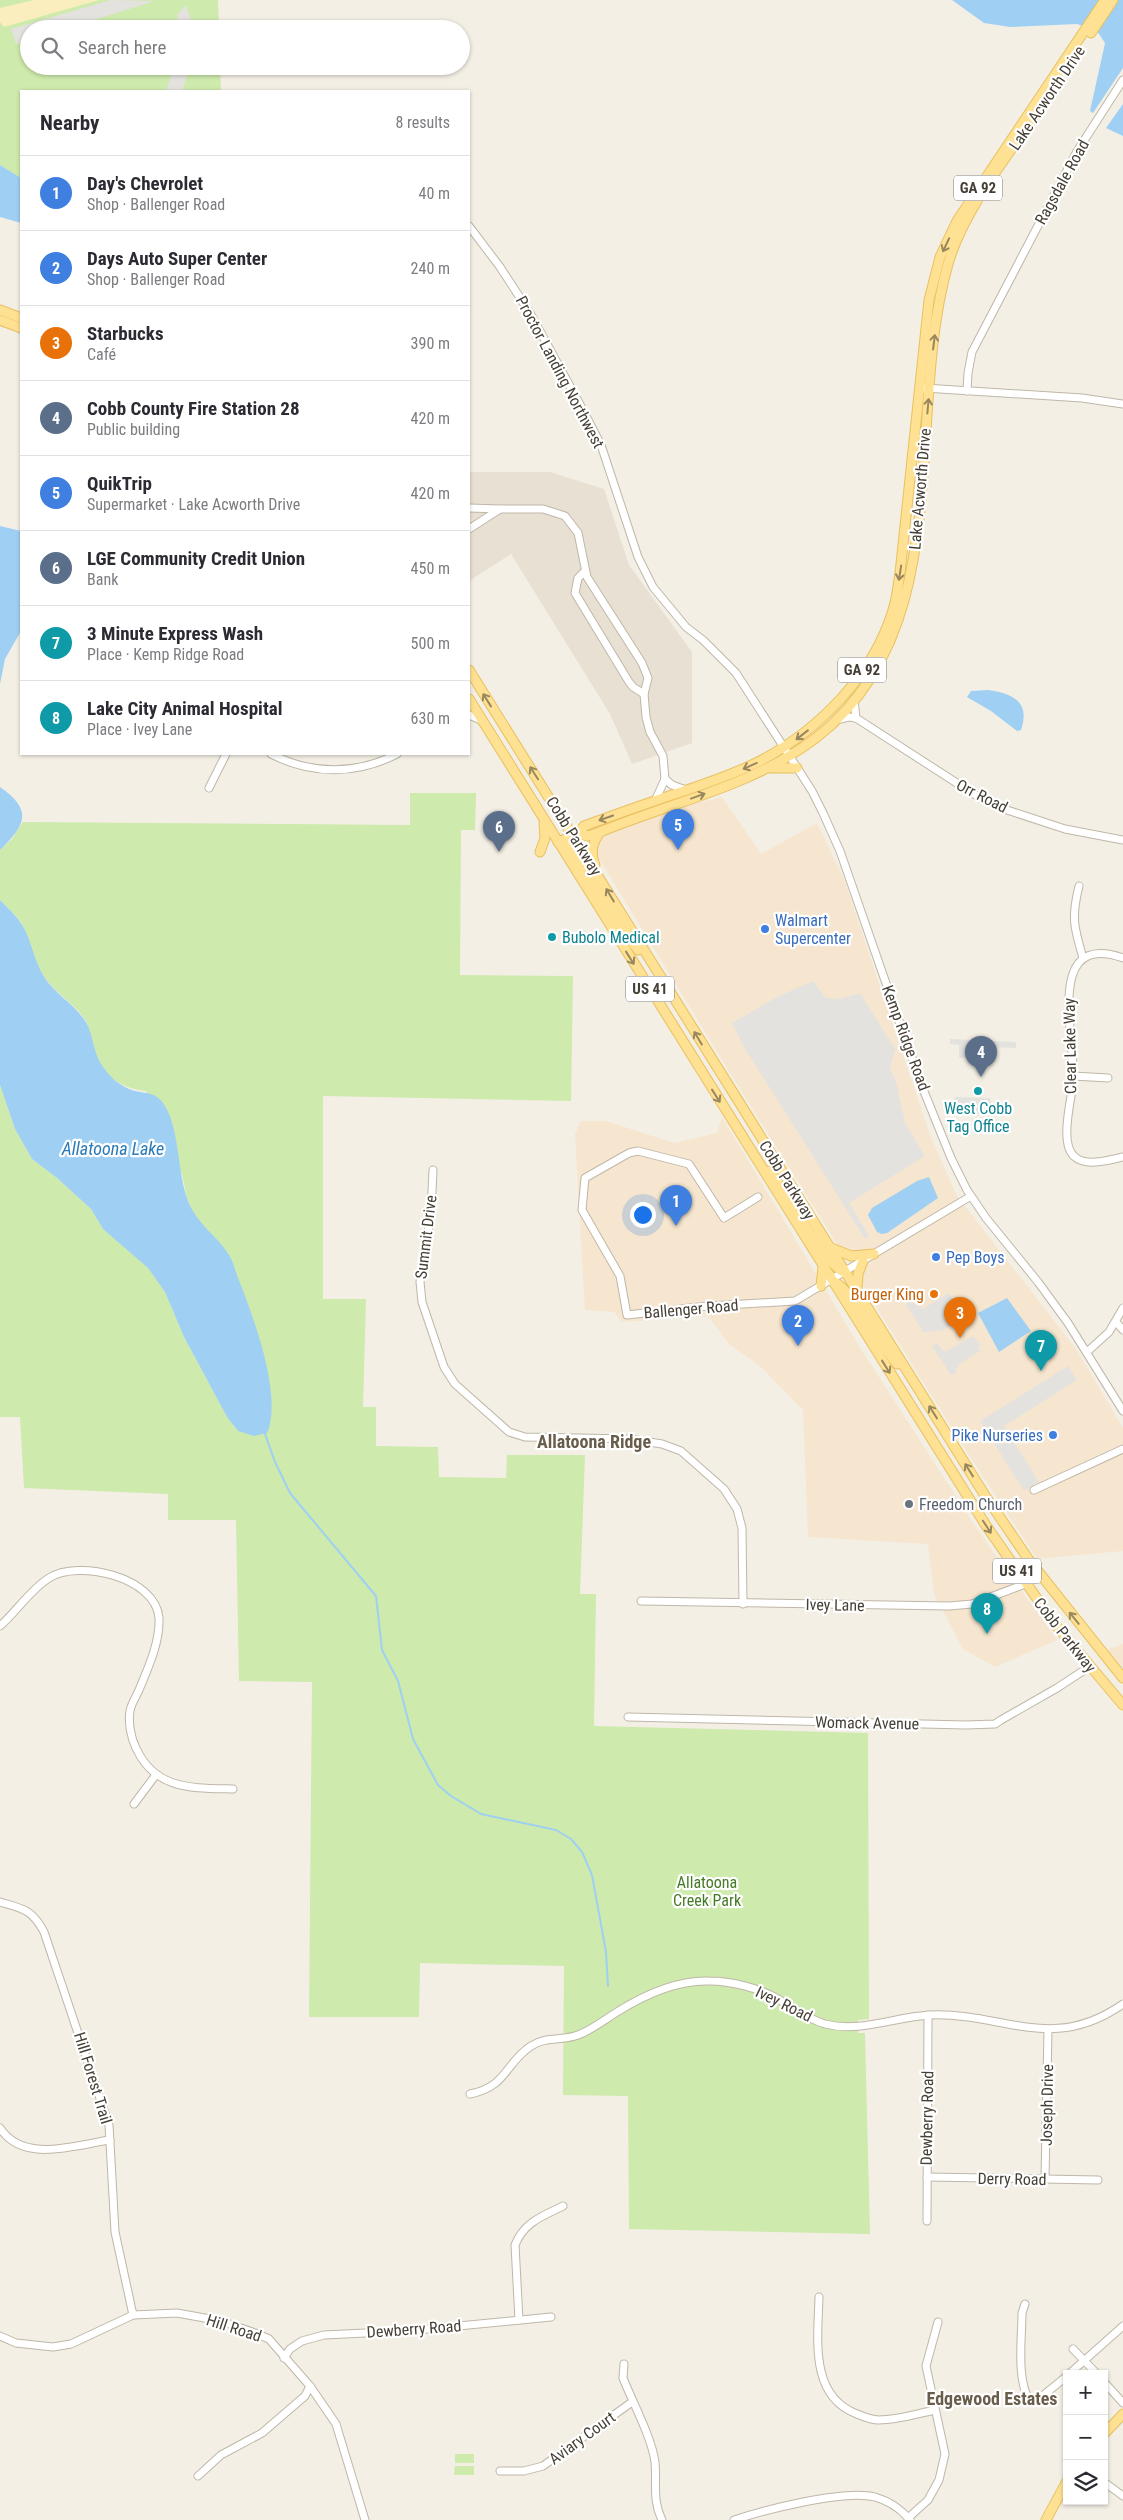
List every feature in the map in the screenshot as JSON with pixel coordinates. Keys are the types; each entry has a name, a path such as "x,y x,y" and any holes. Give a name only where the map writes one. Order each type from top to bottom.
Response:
{"main road":[{"name":"Lake Acworth Drive","path":"569,838 588,836 600,832 766,769 817,738 854,700 892,638 909,588 914,559 940,297 949,261 960,233 980,198 1105,0"},
{"name":"Lake Acworth Drive","path":"569,838 584,826 757,763 784,748 818,722 848,691 870,658 893,611 904,545 918,388 929,300 940,257 957,221 1113,0"},
{"path":"0,310 20,318"},
{"path":"0,320 20,328"},
{"name":"Cobb Parkway","path":"470,672 759,1164 831,1280 1025,1584 1089,1667 1123,1705"},
{"name":"Cobb Parkway","path":"470,701 544,820 569,838 601,879 829,1247 1029,1560 1123,1678"},
{"path":"766,769 797,768"},
{"path":"540,852 545,838 544,820"},
{"path":"600,832 593,845 592,853 601,879"},
{"path":"569,838 619,925 636,948 649,958"},
{"path":"759,1164 770,1172 790,1198 829,1260 845,1272"},
{"path":"829,1247 851,1256 874,1254"},
{"path":"858,1292 857,1279 863,1261"},
{"path":"822,1286 823,1267"},
{"path":"831,1280 847,1290 878,1339 912,1378"},
{"path":"1113,1694 1123,1701"},
{"path":"1108,2430 1123,2414"},
{"path":"1046,2520 1063,2488"}],"street":[{"name":"Ragsdale Road","path":"967,391 972,352 1005,286 1076,153 1123,80"},
{"name":"Proctor Landing Northwest","path":"470,227 500,267 530,313 601,445 638,557 653,587 686,626 736,673 790,756"},
{"path":"918,388 1082,398 1123,404"},
{"path":"470,508 542,509 565,516 578,533 585,571 642,663 648,678 644,694 646,717 650,732 663,756 665,779 655,801"},
{"path":"470,528 500,509"},
{"path":"585,571 578,578 575,592 629,682 644,694"},
{"path":"836,720 849,717 856,718 854,700"},
{"path":"470,715 481,720"},
{"name":"Orr Road","path":"856,718 980,798 1004,809 1065,829 1123,840"},
{"path":"209,788 226,755"},
{"path":"274,755 301,766 328,770 356,769 393,755"},
{"name":"Kemp Ridge Road","path":"790,756 812,791 838,845 921,1084 951,1158 971,1196 1004,1241 1038,1282 1087,1352 1123,1411"},
{"path":"665,779 672,785 686,790"},
{"path":"1079,886 1073,910 1073,922 1083,958 1096,952 1108,953 1123,958"},
{"name":"Clear Lake Way","path":"1083,958 1078,962 1070,980 1068,1005 1073,1076 1066,1132 1067,1142 1073,1156 1080,1161 1123,1158"},
{"path":"1073,1076 1108,1078"},
{"name":"Ballenger Road","path":"758,1197 724,1218 689,1164 638,1151 629,1153 585,1178 582,1210 620,1276 627,1315 714,1305 789,1303 822,1286 971,1196"},
{"name":"Summit Drive","path":"433,1170 431,1212 420,1282 422,1302 444,1367 455,1384 509,1432 525,1437 630,1439 662,1444 680,1451 724,1489 737,1509 742,1528 743,1604"},
{"path":"1087,1352 1102,1340 1116,1322 1123,1308"},
{"path":"1116,1322 1123,1330"},
{"path":"1034,1490 1123,1448"},
{"path":"0,1626 49,1577 73,1570 104,1573 127,1579 152,1599 159,1617 156,1647 130,1711 132,1738 141,1760 156,1776 174,1784 190,1787 233,1789"},
{"name":"Ivey Lane","path":"641,1602 964,1605 1025,1584"},
{"name":"Womack Avenue","path":"628,1717 966,1725 995,1724 1058,1688 1089,1667"},
{"path":"134,1804 156,1776"},
{"name":"Hill Forest Trail","path":"0,1902 28,1910 36,1918 44,1932 106,2118 110,2140 115,2232 133,2315"},
{"name":"Ivey Road","path":"470,2094 490,2088 498,2083 532,2045 549,2038 576,2036 633,2002 662,1989 686,1983 710,1980 745,1986 776,1998 810,2018 825,2024 845,2027 928,2015 969,2017 1048,2030 1084,2024 1107,2014 1123,2004"},
{"name":"Dewberry Road","path":"927,2221 928,2015"},
{"name":"Joseph Drive","path":"1045,2179 1048,2030"},
{"path":"0,2128 15,2142 29,2148 43,2150 110,2140"},
{"name":"Derry Road","path":"927,2177 1098,2180"},
{"path":"519,2320 515,2245 519,2234 540,2216 563,2206"},
{"path":"819,2297 818,2359 822,2378 835,2401 845,2410 876,2420 897,2419 935,2410"},
{"path":"1024,2304 1022,2313 1022,2369 1025,2394 1030,2401 1035,2402 1063,2379"},
{"name":"Hill Road","path":"0,2336 16,2343 39,2346 62,2345 97,2333 133,2315 177,2313 221,2321 268,2339 310,2386 336,2424 365,2520"},
{"name":"Dewberry Road","path":"284,2358 290,2349 302,2341 324,2335 407,2331 551,2317"},
{"path":"734,2520 771,2508 842,2497 866,2496 893,2504 909,2519 928,2500 939,2480 944,2464 944,2444 926,2366 938,2322"},
{"path":"1073,2370 1123,2326"},
{"path":"1073,2349 1093,2370"},
{"name":"Aviary Court","path":"624,2364 623,2378 655,2461 654,2497 656,2508 662,2520"},
{"path":"198,2476 222,2455 262,2433 305,2396 310,2386"},
{"path":"1108,2387 1123,2404"},
{"name":"Aviary Court","path":"500,2471 524,2471 543,2466 632,2402"},
{"path":"1108,2485 1123,2496"}],"shaded area":[{"path":"111,0 155,1 94,20 42,20"},
{"path":"186,5 191,20 177,20 177,15"},
{"path":"20,26 20,43 16,44 11,29"},
{"path":"171,75 187,75 182,90 166,90"},
{"path":"470,472 550,472 604,489 629,565 692,652 692,743 632,764 610,714 511,554 470,580"},
{"path":"722,797 761,854 817,823 844,879 930,1135 957,1196 1076,1349 1123,1428 1123,1551 1037,1559 958,1438 722,1060 595,852 599,835 697,803"},
{"path":"813,981 826,998 840,999 860,993 895,1049 890,1067 897,1085 905,1123 925,1156 849,1203 869,1236 865,1239 744,1047 732,1023 777,997"},
{"path":"950,1039 1016,1042 1016,1048 966,1046 966,1058 959,1058 959,1045 950,1044"},
{"path":"955,1097 990,1098 992,1110 989,1110 989,1115 954,1113"},
{"path":"722,1117 861,1349 977,1529 1057,1640 995,1667 963,1649 934,1594 928,1544 808,1537 803,1410 760,1366 729,1344 708,1316 622,1322 614,1312 585,1310 575,1134 581,1121 606,1121 674,1143 717,1133"},
{"path":"949,1293 958,1306 959,1320 941,1331 923,1332 906,1304 910,1301 923,1309"},
{"path":"973,1336 981,1345 978,1347 980,1351 961,1363 956,1369 957,1373 951,1375 932,1346 937,1343 944,1352"},
{"path":"1068,1366 1077,1380 1004,1426 1039,1482 1024,1491 980,1421"},
{"path":"1123,1644 1123,1669 1105,1650"}],"green space":[{"path":"0,0 218,0 219,20 20,20 20,75 220,75 221,90 20,90 20,177 0,165"},
{"name":"Allatoona Creek Park","path":"410,793 476,793 475,830 461,830 460,975 573,976 571,1101 323,1096 323,1299 366,1299 363,1407 376,1407 376,1446 438,1447 439,1477 506,1478 507,1455 585,1455 580,1594 596,1594 594,1726 868,1733 869,2019 858,2020 858,2033 865,2033 870,2234 629,2229 628,2096 563,2095 564,1966 420,1963 419,2017 309,2017 312,1682 239,1681 236,1520 168,1520 168,1494 24,1488 20,1417 0,1417 0,1085 15,1129 32,1159 57,1178 91,1209 103,1229 148,1267 165,1292 184,1337 227,1417 238,1431 229,1255 196,1219 187,1199 182,1174 146,1091 137,1090 114,1080 102,1068 94,1053 87,1023 83,1016 48,982 38,965 24,928 15,915 0,900 0,850 12,839 23,822 410,825"},
{"path":"455,2454 474,2454 474,2463 455,2463"},
{"path":"455,2466 474,2466 474,2475 454,2475"}],"sand":[{"path":"34,0 99,0 29,20 20,20 20,22 4,27 0,22 0,8"}],"water":[{"path":"952,0 1123,0 1123,68 1093,113 1090,111 1105,43 1097,31 1077,24 1010,27 984,23"},
{"path":"1123,104 1123,136 1106,128"},
{"path":"0,165 20,177 20,223 0,217"},
{"path":"0,526 20,531 20,633 5,659 0,684"},
{"path":"988,690 1004,693 1017,700 1023,712 1021,730 1017,731 991,711 967,697 971,691"},
{"path":"0,787 18,803 22,818 16,833 0,850"},
{"name":"Allatoona Lake","path":"0,900 24,927 43,975 86,1022 99,1061 106,1071 121,1085 134,1091 153,1095 165,1106 173,1127 184,1190 188,1201 202,1224 231,1258 259,1337 265,1358 272,1399 271,1418 267,1433 254,1436 238,1431 227,1417 184,1337 165,1292 148,1268 103,1229 91,1209 57,1178 32,1159 15,1129 0,1085"},
{"path":"929,1177 938,1198 887,1233 877,1232 868,1215 872,1208 917,1181"},
{"path":"1007,1298 1031,1331 999,1352 978,1313"}],"waterway":[{"path":"264,1431 275,1462 290,1493 376,1596 382,1650 398,1681 413,1739 438,1785 451,1796 481,1814 556,1830 571,1839 582,1852 592,1875 606,1952 608,1986"}],"place":[{"name":"QuikTrip","path":"678,850"},
{"name":"LGE Community Credit Union","path":"499,852"},
{"name":"Walmart Supercenter","path":"765,929"},
{"name":"Bubolo Medical","path":"552,937"},
{"name":"Cobb County Fire Station 28","path":"981,1077"},
{"name":"West Cobb Tag Office","path":"978,1091"},
{"name":"Day's Chevrolet","path":"676,1226"},
{"name":"Pep Boys","path":"936,1257"},
{"name":"Burger King","path":"934,1294"},
{"name":"Starbucks","path":"960,1338"},
{"name":"Days Auto Super Center","path":"798,1346"},
{"name":"3 Minute Express Wash","path":"1041,1371"},
{"name":"Pike Nurseries","path":"1053,1435"},
{"name":"Freedom Church","path":"909,1504"},
{"name":"Lake City Animal Hospital","path":"987,1634"}],"district":[{"name":"Allatoona Ridge","path":"594,1441"},
{"name":"Edgewood Estates","path":"992,2398"}]}
